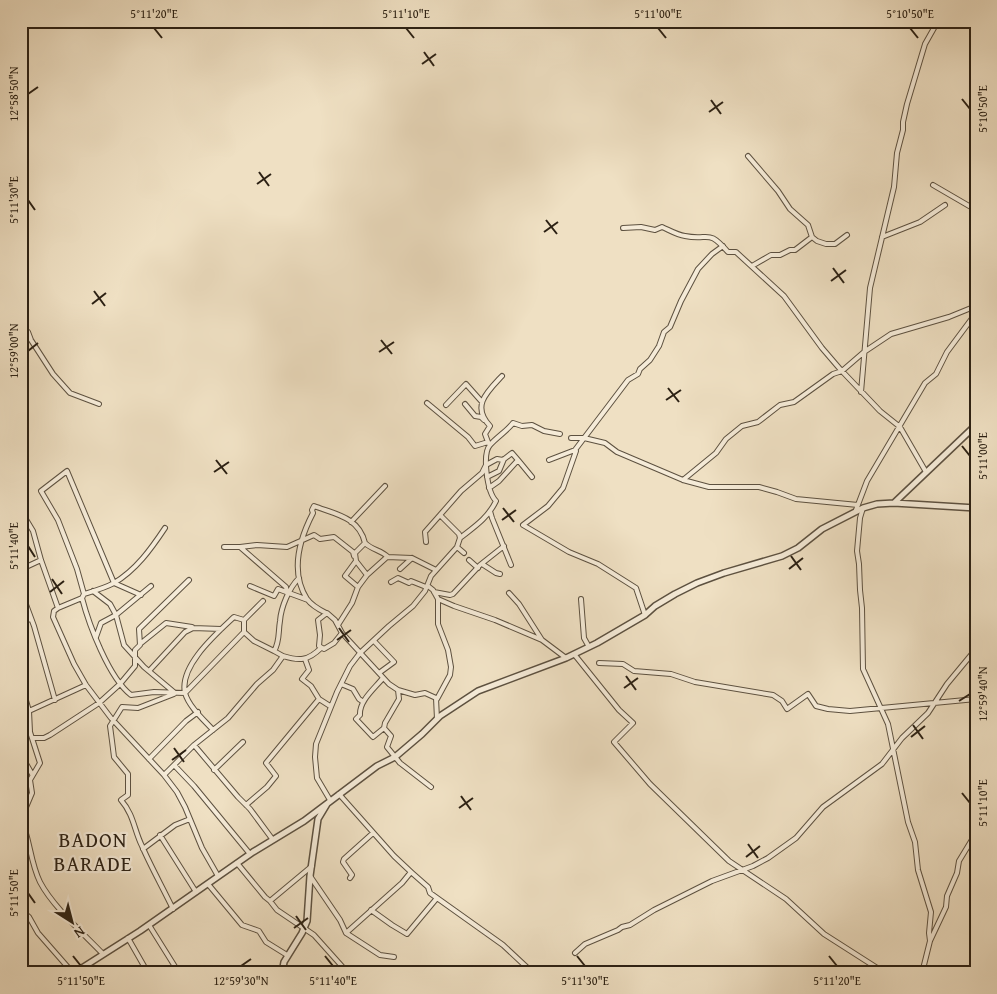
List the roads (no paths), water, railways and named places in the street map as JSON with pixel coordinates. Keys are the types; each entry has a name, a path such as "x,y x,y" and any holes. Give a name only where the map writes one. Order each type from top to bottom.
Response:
{"street":[{"path":"861,392 870,288 894,187 897,154 903,122 925,44 938,21"},
{"path":"973,21 976,29"},
{"path":"748,156 778,191 790,209 808,225 812,237 826,244 835,244 847,235"},
{"path":"933,185 976,210"},
{"path":"882,237 920,222 945,206"},
{"path":"623,228 641,227 655,230 662,227 684,236 712,236 728,252 736,252 784,296 822,348 842,371 880,412 900,427 926,472"},
{"path":"752,266 771,255 780,255 790,250 795,250 812,237"},
{"path":"645,615 636,588 598,564 569,552 523,525 548,506 563,488 575,450 628,380 638,374 640,369 650,360 659,346 664,332 670,327 698,269 712,254 723,246"},
{"path":"683,480 716,453 726,439 742,426 758,422 780,405 794,402 833,374 842,371 864,352 891,334 949,317 976,306"},
{"path":"930,941 929,933 932,912 920,880 916,847 908,822 888,724 863,669 862,608 857,551 859,508 867,481 925,383 936,374 948,352 976,313"},
{"path":"21,325 28,332 31,340 53,374 70,394 99,404"},
{"path":"482,402 502,376"},
{"path":"446,405 466,384 482,402 484,420"},
{"path":"427,403 468,437 475,446 489,443 513,422 522,426 532,425 544,431 560,434"},
{"path":"330,800 317,778 314,757 316,744 330,706 350,666 374,640 414,606 425,591 436,570 457,547 460,538 481,522 496,501 489,488 487,478 486,465 489,443 485,434 490,426 481,417 475,416 466,404"},
{"path":"894,503 976,425"},
{"path":"571,438 584,438 605,443 617,452 683,480 709,487 759,487 796,499 859,508"},
{"path":"549,460 575,450"},
{"path":"487,478 499,471 504,459 512,453 532,477"},
{"path":"426,542 425,532 461,491 482,473 486,465 497,459 504,459"},
{"path":"489,488 499,481 518,460"},
{"path":"141,594 114,583 67,472 41,491 58,520 77,568 83,596 96,637 120,684 131,695 154,692 185,693 244,632 244,620 263,601"},
{"path":"351,522 385,486"},
{"path":"21,910 30,917 38,933 74,973 173,909 250,854 304,820 377,766 395,757 437,719 478,691 566,658 589,647 697,583 782,556 798,548 822,529 859,508 894,503 976,508"},
{"path":"436,570 412,558 388,557 382,552 371,549 365,543 363,534 342,515 314,506 313,513 303,532 298,569 299,578 308,600 335,620 342,633 379,673 398,690 415,695 425,693 437,699"},
{"path":"490,511 511,565"},
{"path":"440,515 454,527 460,538"},
{"path":"24,516 33,531 58,608"},
{"path":"165,528 151,550 130,572 114,583 58,608 54,611 53,617 74,664 86,685 99,703 177,792 202,848 218,876"},
{"path":"224,547 257,545 287,547 314,535 320,539 334,537 354,553 356,561 367,575"},
{"path":"354,553 365,543"},
{"path":"434,592 453,594 482,564 504,546"},
{"path":"240,547 286,587 288,593"},
{"path":"457,547 464,553"},
{"path":"338,625 352,603 358,587 367,575 388,557"},
{"path":"400,569 412,558"},
{"path":"21,571 41,560"},
{"path":"468,560 478,568"},
{"path":"356,561 345,576 358,587"},
{"path":"482,564 496,574 500,574"},
{"path":"274,652 278,645 280,618 288,593 292,585 299,578"},
{"path":"391,582 398,578 409,583 412,581 426,587 428,586 438,599 438,624 448,650 451,666 450,675 437,699 437,719"},
{"path":"140,645 139,629 189,580"},
{"path":"96,637 101,624 116,615 151,586"},
{"path":"250,586 274,596 278,589 308,600"},
{"path":"21,591 31,618 55,700"},
{"path":"93,591 110,604 116,615 124,646 149,671 176,693"},
{"path":"509,593 519,604 542,640"},
{"path":"438,599 542,640 566,658"},
{"path":"581,599 584,638 589,647"},
{"path":"321,648 319,646 320,631 318,622 326,613"},
{"path":"214,730 190,704 185,693 186,674 205,645 234,617 244,620"},
{"path":"21,621 31,618"},
{"path":"32,738 44,738 50,735 99,703 120,684 135,666 135,650 166,623 195,628 222,629"},
{"path":"149,671 185,632 195,628"},
{"path":"244,632 254,641 274,652 297,660 305,659 315,654 321,648 329,647 342,633"},
{"path":"374,640 394,662 379,673"},
{"path":"574,953 585,944 622,927 630,926 654,910 704,884 768,858 796,838 823,807 882,764 902,738 928,713 947,684 976,649"},
{"path":"574,654 632,723 614,742 652,785 729,861 786,899 824,934 885,973"},
{"path":"164,775 194,745 228,718 257,684 278,664 283,656"},
{"path":"305,659 309,670 302,679 311,686 319,699 330,706"},
{"path":"600,663 623,664 634,672 670,674 695,682 773,695 787,709 808,694 816,706 850,711 976,699"},
{"path":"384,678 362,701 360,715 356,719 373,737 384,728 386,720 398,699 398,690"},
{"path":"21,683 29,711 32,738 40,763 32,774 30,780 32,793 21,819 25,827 27,843 40,882 60,908 104,954"},
{"path":"341,684 353,689 362,701"},
{"path":"29,711 86,685"},
{"path":"173,909 143,849 131,815 121,800 128,795 128,774 114,757 110,726 122,707 138,708 176,693"},
{"path":"246,805 267,787 276,776 266,763 319,699"},
{"path":"149,759 186,721 198,712"},
{"path":"384,728 390,736 387,747 400,763 431,787"},
{"path":"214,770 243,742"},
{"path":"194,745 246,805 272,840"},
{"path":"21,755 32,774"},
{"path":"174,765 194,786 250,854"},
{"path":"21,786 30,780"},
{"path":"338,794 373,833 428,887 430,893 503,945 533,973"},
{"path":"21,798 23,811"},
{"path":"282,973 284,962 304,928 309,911 310,876 318,818 330,800"},
{"path":"143,849 175,825 190,819"},
{"path":"350,878 352,875 343,862 344,859 373,833"},
{"path":"922,973 930,941 946,907 959,861 976,833"},
{"path":"160,835 196,892"},
{"path":"21,839 27,843"},
{"path":"237,863 277,910 304,928 325,946 348,973"},
{"path":"270,901 312,866"},
{"path":"346,932 402,883 411,872"},
{"path":"310,876 346,932 380,955 394,958"},
{"path":"208,884 242,925 259,931 266,942 276,950 288,955"},
{"path":"371,910 408,934 437,898"},
{"path":"149,925 179,973"},
{"path":"128,938 148,973"},
{"path":"21,964 31,973"}],"district":[{"name":"BADON BARADE","path":"93,851"}]}
